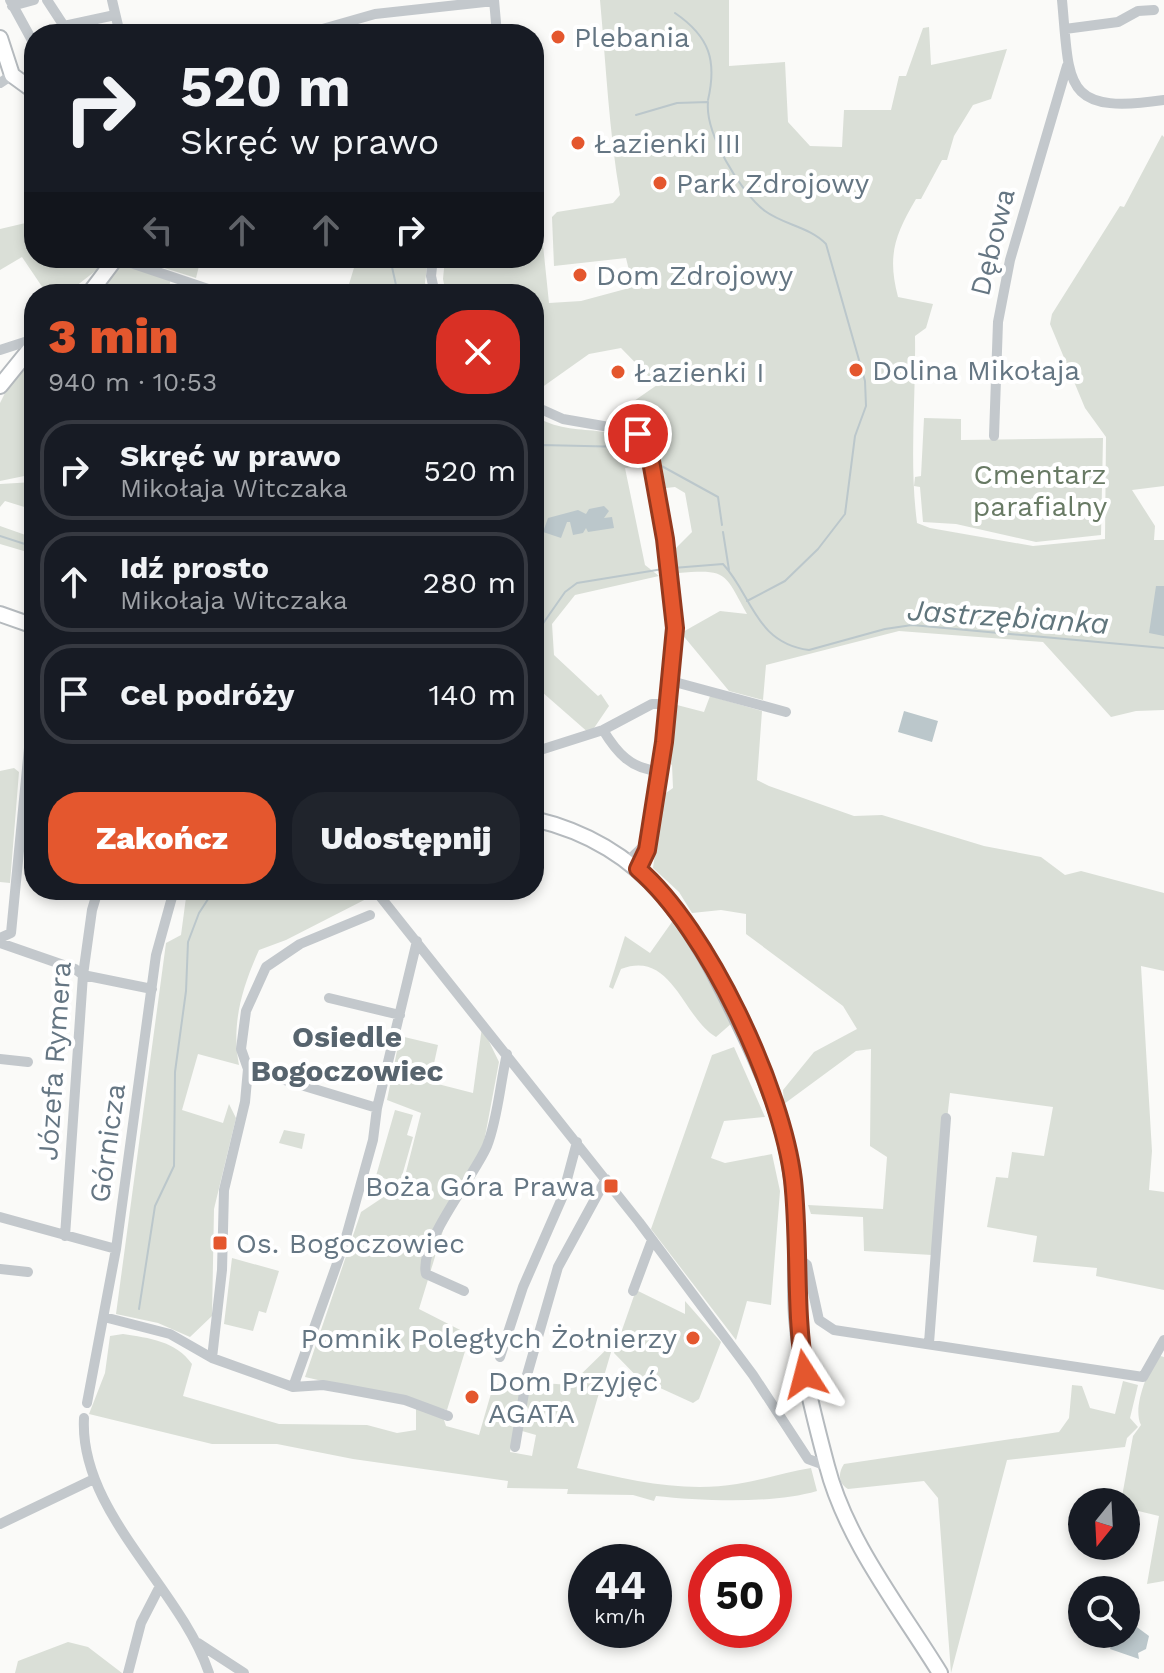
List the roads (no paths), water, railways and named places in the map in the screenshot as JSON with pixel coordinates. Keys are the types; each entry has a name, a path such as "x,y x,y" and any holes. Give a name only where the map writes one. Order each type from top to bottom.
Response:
{"main road":[{"path":"0,38 6,79"},
{"path":"0,386 24,355"},
{"path":"0,607 24,615"},
{"path":"0,614 24,622"},
{"path":"544,822 588,837 633,865 680,912 762,1066 781,1120 790,1161 800,1342 827,1466 851,1525 940,1673"}],"street":[{"path":"24,26 11,3 34,0"},
{"path":"47,0 63,24"},
{"path":"112,0 117,24"},
{"path":"1062,0 1067,66 1075,85 1095,101 1164,100"},
{"path":"340,24 375,14 495,4 496,24"},
{"path":"1065,29 1118,22 1138,11 1154,10"},
{"path":"73,24 115,15"},
{"name":"Dębowa","path":"994,436 998,322 1010,260 1067,66"},
{"path":"146,268 193,284"},
{"path":"0,350 24,344"},
{"path":"544,410 563,419 617,426 638,434 651,461 668,561 675,628 669,704 647,843 633,865"},
{"path":"671,681 786,712"},
{"path":"544,749 603,730 652,704 669,704"},
{"path":"603,730 624,758 659,771"},
{"path":"0,941 11,933 24,820"},
{"name":"Józefa Rymera","path":"65,1236 83,975 95,900"},
{"name":"Górnicza","path":"87,1403 116,1249 161,933 171,900"},
{"path":"383,900 606,1179 753,1375 808,1459 827,1466"},
{"path":"212,1358 222,1270 224,1190 240,1130 248,1069 241,1049 246,1011 266,967 300,944 370,915"},
{"path":"0,941 75,969 83,975 152,989"},
{"path":"296,1388 347,1234 373,1140 377,1108 417,941"},
{"path":"329,998 400,1015"},
{"path":"464,1291 426,1274 423,1264 440,1227 487,1147 507,1054"},
{"path":"0,1059 28,1062"},
{"path":"248,1069 377,1108"},
{"path":"929,1343 946,1118"},
{"path":"500,1357 523,1287 562,1198 577,1142"},
{"path":"515,1447 527,1375 558,1267 606,1179"},
{"path":"0,1217 116,1249"},
{"path":"633,1291 652,1240"},
{"path":"797,1257 807,1265 817,1315 823,1325 834,1330 1143,1377 1164,1340"},
{"path":"0,1269 28,1272"},
{"path":"104,1317 170,1334 212,1358 296,1388 311,1385 346,1389 405,1400 448,1416"},
{"path":"84,1418 83,1441 94,1479 197,1641 209,1673"},
{"path":"0,1524 94,1479"},
{"path":"128,1673 141,1623 160,1586"},
{"path":"197,1641 244,1673"}],"waterway":[{"path":"675,13 696,31 708,51 712,73 708,100"},
{"path":"636,115 677,103 708,102 718,145 745,190 765,211 820,238 826,244 865,381 866,406 855,436 845,514 818,549 785,581 747,601"},
{"path":"392,268 396,284"},
{"path":"544,445 628,447 644,456"},
{"path":"658,464 718,497 722,525"},
{"path":"723,532 729,570"},
{"name":"Jastrzębianka","path":"0,536 24,544"},
{"name":"Jastrzębianka","path":"673,568 723,564 766,628 791,646 809,650 885,629 912,625 1164,648"},
{"name":"Jastrzębianka","path":"544,622 565,592 577,583 663,569"},
{"path":"139,1309 155,1206 174,1166 175,1072 186,991 188,942 207,900"}],"place":[{"name":"Plebania","path":"558,37"},
{"name":"Łazienki III","path":"578,143"},
{"name":"Park Zdrojowy","path":"660,183"},
{"name":"Dom Zdrojowy","path":"580,275"},
{"name":"Dolina Mikołaja","path":"856,370"},
{"name":"Łazienki I","path":"618,372"},
{"name":"Boża Góra Prawa","path":"611,1186"},
{"name":"Os. Bogoczowiec","path":"220,1243"},
{"name":"Pomnik Poległych Żołnierzy","path":"693,1338"},
{"name":"Dom Przyjęć AGATA","path":"472,1397"}],"district":[{"name":"Osiedle Bogoczowiec","path":"347,1054"}],"park label":[{"name":"Cmentarz parafialny","path":"1040,490"}]}
